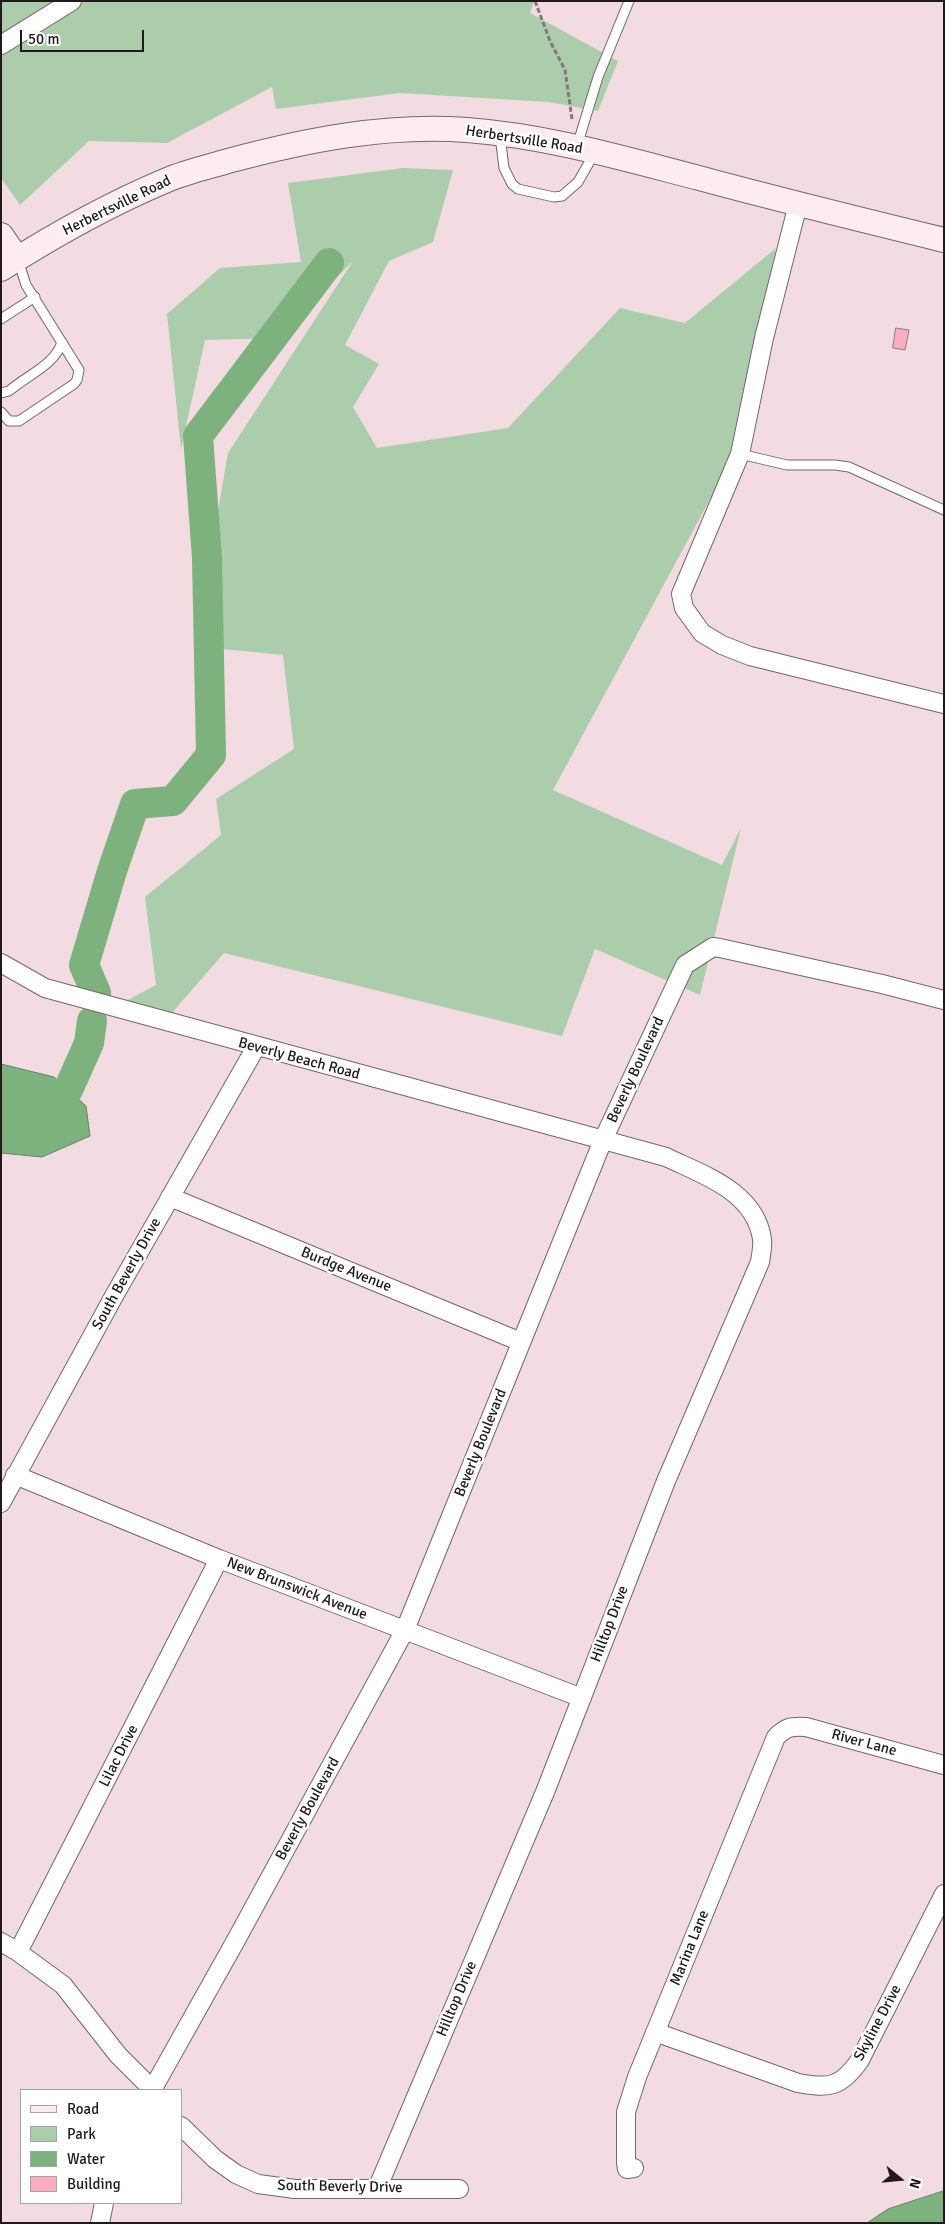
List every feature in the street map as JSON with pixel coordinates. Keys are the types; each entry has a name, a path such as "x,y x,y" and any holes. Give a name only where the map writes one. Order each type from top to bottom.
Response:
{"main road":[{"name":"Herbertsville Road","path":"9,264 84,220 169,179 280,147 352,134 408,129 500,133 586,149 944,240"},
{"path":"1,235 9,264"}],"street":[{"path":"1,45 72,1"},
{"path":"798,204 764,338 740,454 681,594 684,608 702,634 750,656 943,704"},
{"name":"Beverly Boulevard","path":"153,2089 236,1942 405,1630 603,1140 685,965 713,947 882,984 944,1000"},
{"name":"Beverly Beach Road","path":"1,963 45,988 603,1140"},
{"name":"South Beverly Drive","path":"1,1503 114,1296 256,1047"},
{"name":"Hilltop Drive","path":"377,2189 541,1801 666,1481 760,1262 762,1240 755,1219 728,1188 666,1157 603,1140"},
{"name":"Burdge Avenue","path":"170,1197 521,1342"},
{"name":"New Brunswick Avenue","path":"15,1475 219,1559 582,1698"},
{"name":"Lilac Drive","path":"18,1952 219,1559"},
{"name":"River Lane","path":"784,1728 790,1726 806,1727 944,1765"},
{"name":"Marina Lane","path":"634,2168 627,2169 626,2163 626,2112 637,2077 776,1737 784,1728"},
{"name":"Skyline Drive","path":"655,2032 798,2083 821,2087 837,2084 848,2076 860,2060 944,1894"},
{"path":"1,1942 63,1985 118,2054 151,2089"},
{"name":"South Beverly Drive","path":"182,2127 215,2159 236,2174 258,2184 295,2189 459,2189"},
{"path":"100,2223 104,2204"}],"lane":[{"path":"500,133 504,168 512,184 518,189 554,197 562,196 578,182 586,149 598,77 629,1"},
{"path":"1,412 9,421 19,421 74,384 79,370 35,296 9,264"},
{"path":"1,319 35,296"},
{"path":"1,393 10,391 53,359 60,349 62,342"},
{"path":"740,454 786,465 839,465 849,467 944,510"}],"path":[{"path":"535,1 550,41 565,70 586,149"}],"green space":[{"path":"1,1 534,1 530,13 618,61 598,111 548,102 400,93 276,109 272,87 167,143 89,141 20,205 1,178"},
{"path":"403,168 453,170 433,242 389,261 345,345 379,364 353,407 377,448 508,428 620,308 685,323 776,248 736,451 553,790 722,865 741,828 700,995 595,949 562,1036 224,953 171,1014 126,1001 156,985 145,897 221,835 216,799 294,749 283,655 213,648 216,522 228,453 353,261 276,338 205,340 181,449 167,314 220,268 301,262 288,183"}],"water":[{"path":"1,1064 54,1077 86,1106 90,1136 42,1157 1,1153"},
{"path":"944,2191 944,2223 867,2223 888,2209"}],"building":[{"path":"896,328 909,330 905,350 893,348"}],"waterway":[{"path":"96,993 84,965 112,871 135,804 173,801 211,755 207,558 198,436 329,263"},
{"path":"68,1090 89,1043 92,1021"}]}
